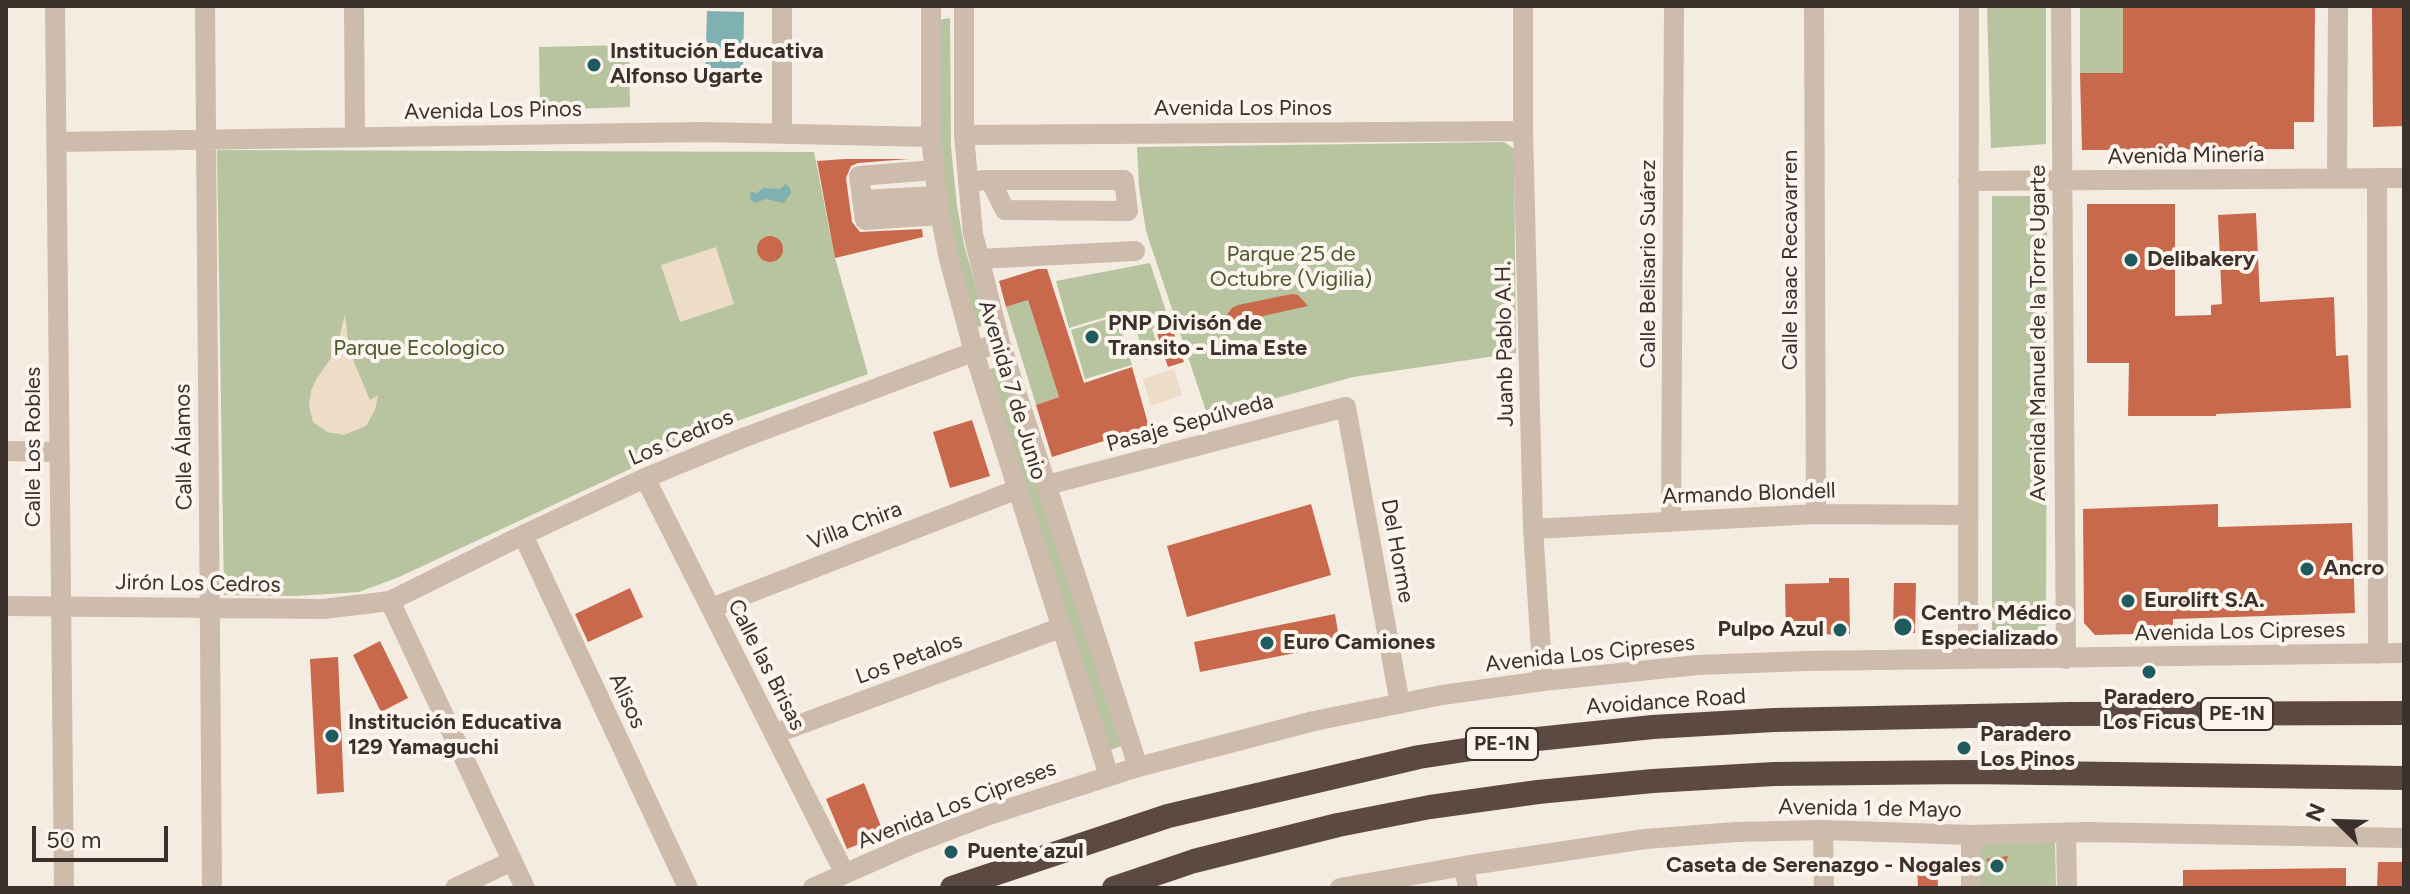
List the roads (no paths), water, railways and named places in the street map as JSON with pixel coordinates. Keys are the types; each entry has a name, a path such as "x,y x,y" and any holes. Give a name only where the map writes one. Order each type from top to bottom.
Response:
{"highway":[{"name":"Avoidance Road","path":"952,888 1168,816 1419,757 1537,739 1653,727 1774,720 2071,714 2404,713"},
{"name":"PE-1N","path":"1114,888 1194,861 1338,825 1430,807 1653,781 1774,774 1969,772 2404,778"}],"street":[{"name":"Calle Los Robles","path":"55,6 64,888"},
{"name":"Calle Álamos","path":"205,6 212,888"},
{"path":"354,6 355,138"},
{"path":"782,6 782,132"},
{"name":"Avenida 7 de Junio","path":"931,6 931,137 939,205 974,352 1109,776"},
{"name":"Avenida 7 de Junio","path":"964,6 964,135 973,234 1000,342 1138,767"},
{"name":"Juanb Pablo A.H.","path":"1523,6 1533,529 1543,681"},
{"name":"Calle Belisario Suárez","path":"1671,522 1674,6"},
{"name":"Calle Isaac Recavarren","path":"1814,6 1816,514"},
{"path":"1968,659 1969,6"},
{"name":"Avenida Manuel de la Torre Ugarte","path":"2061,6 2066,659"},
{"path":"2337,178 2338,6"},
{"name":"Avenida Los Pinos","path":"964,135 1523,131"},
{"name":"Avenida Los Pinos","path":"56,142 782,132 931,137"},
{"path":"934,170 859,176 862,200 939,205"},
{"path":"2377,178 2378,654"},
{"name":"Avenida Minería","path":"1968,181 2404,178"},
{"path":"968,183 990,180 1124,180 1128,211 1005,210 990,180"},
{"path":"979,259 1135,251"},
{"name":"Los Cedros","path":"390,601 645,478 740,439 1000,342"},
{"name":"Pasaje Sepúlveda","path":"1047,485 1346,407"},
{"name":"Del Horme","path":"1346,407 1400,704"},
{"path":"6,451 58,452"},
{"name":"Calle las Brisas","path":"645,478 845,874"},
{"name":"Villa Chira","path":"711,608 1018,489"},
{"name":"Armando Blondell","path":"1533,529 1816,514 1968,515"},
{"name":"Alisos","path":"523,535 688,888"},
{"path":"390,601 525,888"},
{"name":"Jirón Los Cedros","path":"6,606 323,609 390,601"},
{"name":"Los Petalos","path":"774,734 1060,628"},
{"name":"Avenida Los Cipreses","path":"813,888 989,815 1138,767 1314,721 1543,681 1697,665 1805,661 2404,653"},
{"path":"1823,830 1824,888"},
{"name":"Avenida 1 de Mayo","path":"1340,888 1645,839 1736,832 1823,830 1971,835 2066,832 2404,838"},
{"path":"2066,832 2067,888"},
{"path":"1971,835 1971,888"},
{"path":"455,888 512,861"},
{"path":"1464,866 1468,888"}],"water":[{"path":"707,11 744,12 743,77 705,76"},
{"path":"785,184 791,193 784,203 766,199 755,203 750,199 751,192 757,193 763,188 780,189"}],"place":[{"name":"Institución Educativa Alfonso Ugarte","path":"594,65"},
{"name":"Delibakery","path":"2131,260"},
{"name":"PNP Divisón de Transito - Lima Este","path":"1092,337"},
{"name":"Ancro","path":"2307,569"},
{"name":"Eurolift S.A.","path":"2128,601"},
{"name":"Centro Médico Especializado","path":"1903,627"},
{"name":"Pulpo Azul","path":"1840,630"},
{"name":"Euro Camiones","path":"1267,643"},
{"name":"Paradero Los Ficus","path":"2149,672"},
{"name":"Institución Educativa 129 Yamaguchi","path":"332,736"},
{"name":"Paradero Los Pinos","path":"1964,748"},
{"name":"Puente azul","path":"951,852"},
{"name":"Caseta de Serenazgo - Nogales","path":"1997,866"}],"park label":[{"name":"Parque 25 de Octubre (Vigilia)","path":"1291,268"},
{"name":"Parque Ecologico","path":"419,349"}]}
